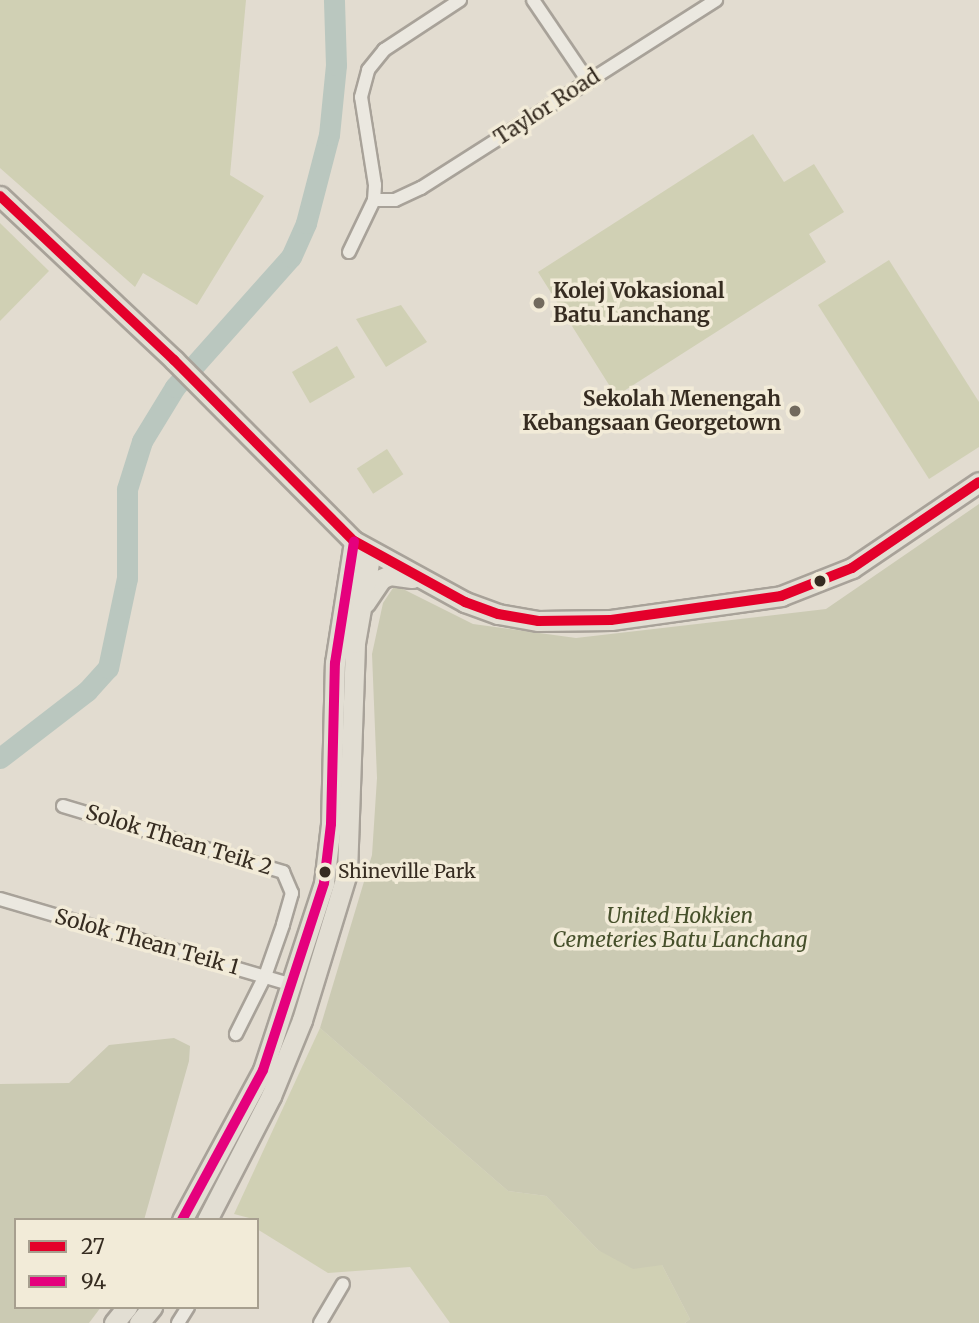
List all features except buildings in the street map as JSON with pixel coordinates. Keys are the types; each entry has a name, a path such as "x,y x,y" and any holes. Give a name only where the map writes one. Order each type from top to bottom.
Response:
{"main road":[{"path":"0,197 174,360 354,541 465,602 538,621 611,620 750,603 818,584 852,568 979,482"},
{"path":"183,1218 263,1070 293,985 328,857 335,663 354,541"},
{"path":"208,1218 271,1096 335,920 350,832 350,712 358,620 371,551"},
{"path":"358,620 381,579 390,575 418,578"},
{"path":"198,1218 198,1208 222,1146"},
{"path":"114,1323 125,1309"},
{"path":"139,1323 150,1309"}],"street":[{"path":"349,252 374,200 375,169 361,97 368,70 384,50 460,0"},
{"path":"533,0 588,81"},
{"name":"Taylor Road","path":"374,200 395,200 421,188 716,0"},
{"name":"Solok Thean Teik 2","path":"63,806 273,867 289,881 292,892 265,976"},
{"name":"Solok Thean Teik 1","path":"0,899 293,985"},
{"path":"236,1034 265,976"},
{"path":"320,1323 343,1284"}],"green space":[{"path":"0,0 246,0 230,175 264,196 197,305 143,273 135,287 0,168"},
{"path":"753,134 784,182 814,164 844,212 809,234 826,262 616,396 538,272"},
{"path":"0,223 49,271 0,321"},
{"path":"889,260 979,402 979,447 929,479 818,305"},
{"path":"401,305 427,342 386,367 356,319"},
{"path":"337,346 355,377 310,403 292,372"},
{"path":"387,449 403,474 373,494 357,469"},
{"name":"United Hokkien Cemeteries Batu Lanchang","path":"979,504 979,1323 685,1323 690,1319 662,1265 633,1269 598,1250 546,1196 508,1191 320,1028 372,855 377,778 372,654 383,603 395,585 473,624 576,638 826,609"},
{"path":"320,1028 508,1191 546,1196 598,1250 662,1265 690,1319 685,1323 450,1323 410,1267 328,1273 259,1230 259,1218 234,1214"},
{"path":"174,1038 190,1046 189,1061 145,1218 14,1218 14,1309 100,1309 89,1323 0,1323 0,1084 69,1083 109,1045"}],"waterway":[{"path":"0,758 87,691 108,668 127,578 127,489 142,441 175,387 291,257 306,223 329,135 336,65 334,0"}],"transit line":[{"name":"27","path":"0,196 174,360 354,541 465,602 498,614 538,621 611,620 781,596 852,568 979,482"},
{"name":"94","path":"183,1218 263,1070 324,883 331,824 335,663 354,541"}],"place":[{"name":"Kolej Vokasional Batu Lanchang","path":"539,303"},
{"name":"Sekolah Menengah Kebangsaan Georgetown","path":"795,411"},
{"name":"Shineville Park","path":"325,872"}]}
